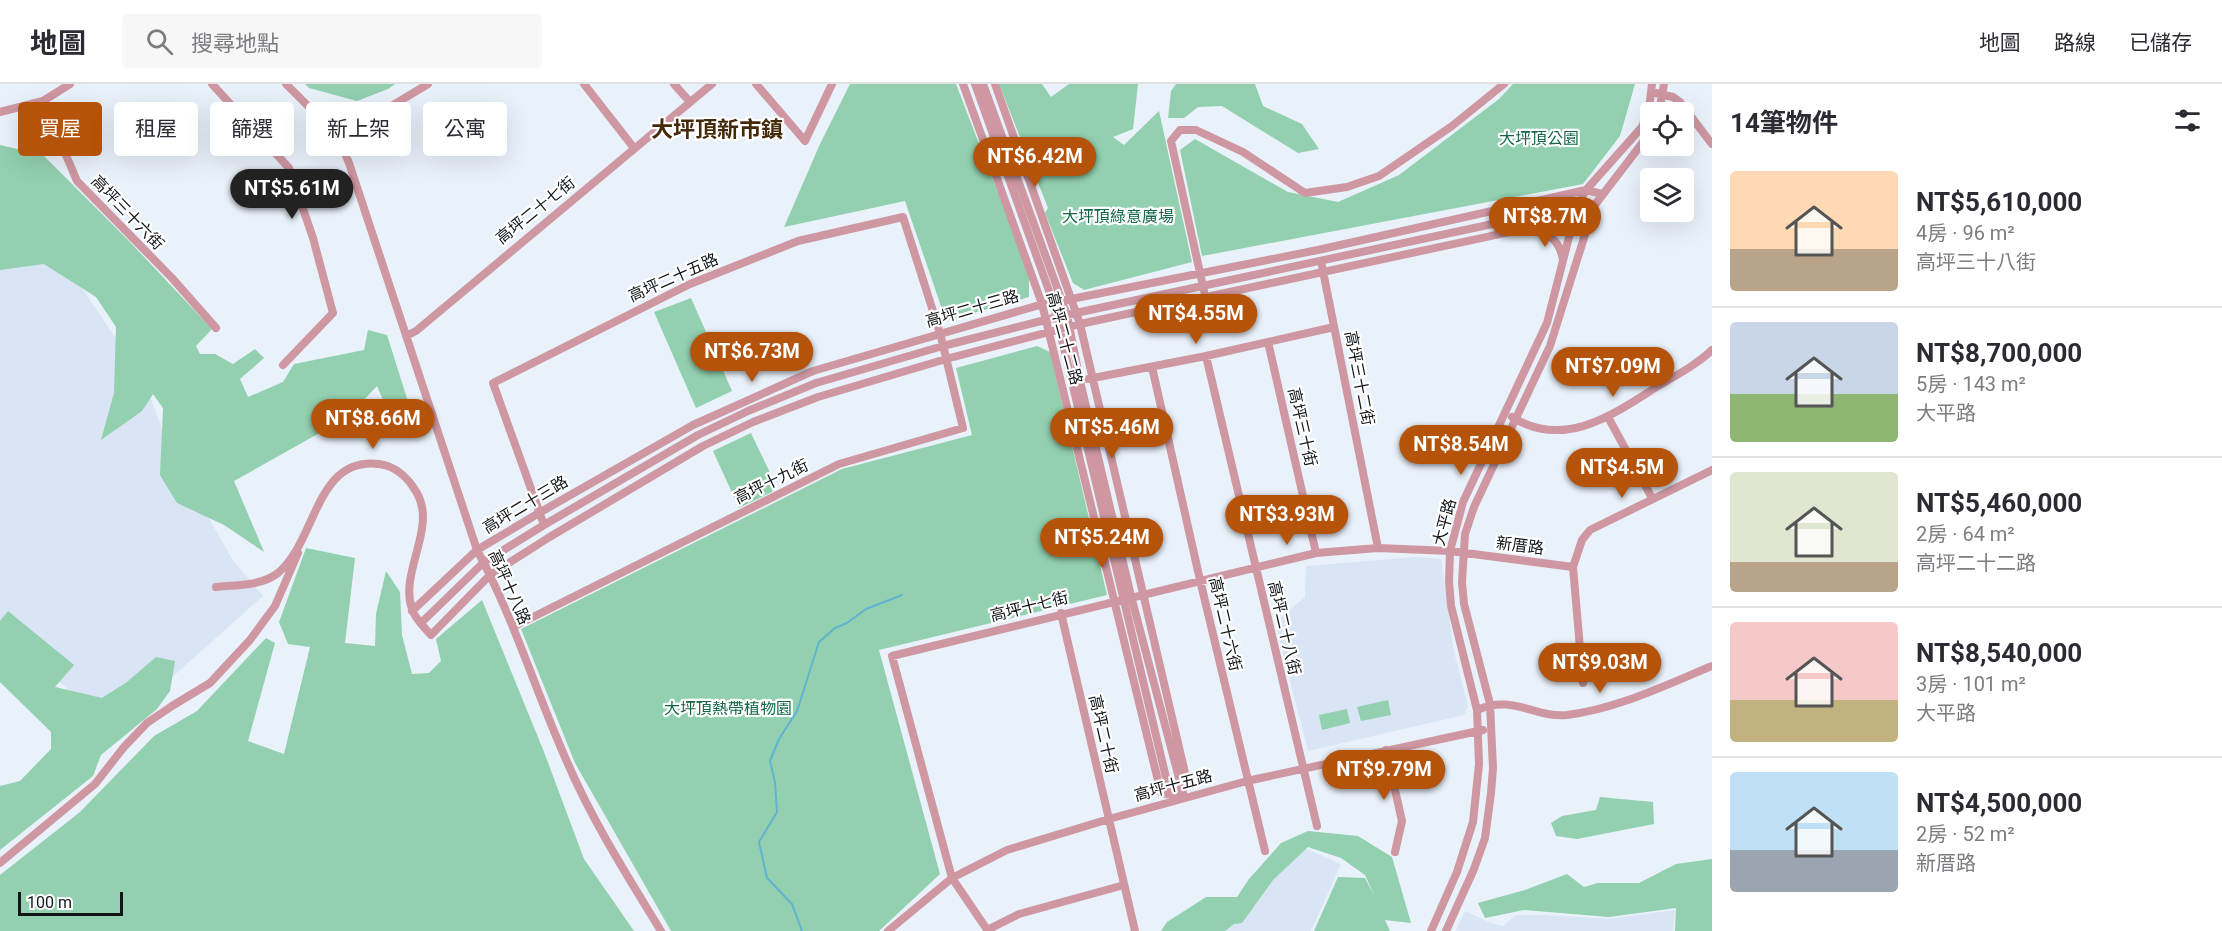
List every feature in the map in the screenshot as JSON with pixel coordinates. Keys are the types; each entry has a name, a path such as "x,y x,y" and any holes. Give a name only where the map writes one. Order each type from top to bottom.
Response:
{"street":[{"path":"0,112 44,101 70,84"},
{"path":"212,84 289,168 313,238 333,313 283,365"},
{"name":"高坪十八路","path":"286,84 323,121 340,142 349,163 477,550 513,627 568,765 619,862 661,931"},
{"path":"398,102 428,84"},
{"path":"584,84 634,148"},
{"path":"674,84 690,102"},
{"name":"高坪二十七街","path":"406,336 416,331 712,84"},
{"path":"756,84 806,141 832,84"},
{"name":"高坪二十二路","path":"963,84 1042,304 1049,331 1071,383 1122,598 1161,793 1184,797"},
{"name":"高坪二十二路","path":"975,84 1057,301 1067,315 1070,326 1071,383"},
{"name":"高坪二十二路","path":"983,84 1057,301 1059,329 1122,598 1184,797"},
{"name":"高坪二十二路","path":"995,84 1077,312 1185,773 1184,797"},
{"path":"1205,298 1171,141 1180,130 1196,130 1243,152 1305,193 1347,187 1379,176 1452,126 1504,84"},
{"path":"1661,102 1664,84"},
{"path":"1652,88 1680,102 1712,144"},
{"name":"大平路","path":"1431,931 1457,872 1473,822 1479,764 1477,710 1451,606 1450,551 1463,502 1547,323 1577,206 1586,190 1642,127 1652,88"},
{"name":"高坪三十六街","path":"44,101 77,181 165,271 216,328"},
{"name":"大平路","path":"1446,931 1474,869 1485,838 1491,793 1490,704 1464,604 1462,582 1466,534 1474,507 1557,326 1594,206 1640,146"},
{"name":"高坪二十三路","path":"412,611 477,550 693,425 813,370 1042,304 1318,250 1586,190 1602,194"},
{"name":"高坪二十三路","path":"421,623 484,562 543,525 698,435 816,383 943,346 1077,312 1577,206 1594,206"},
{"name":"高坪二十五路","path":"543,525 493,383 690,284 798,241 903,217 940,333"},
{"path":"0,863 95,784 124,747 147,723 210,683 250,640 275,606 328,486 344,471 363,462 389,465 411,481 423,503 422,527 409,591 412,611 431,635 490,575 548,538 703,446 753,422 818,397 946,359 1070,326 1575,218 1591,218"},
{"path":"1533,228 1551,236 1558,244 1563,263"},
{"name":"高坪三十二街","path":"1318,250 1378,548"},
{"path":"1071,383 1334,327"},
{"name":"高坪十九街","path":"513,627 839,464 963,428 940,333"},
{"name":"高坪三十街","path":"1268,342 1316,553"},
{"path":"1506,413 1515,420 1541,428 1566,430 1583,427 1608,417 1701,361 1712,350"},
{"name":"高坪二十八街","path":"1206,356 1317,826"},
{"name":"高坪二十六街","path":"1152,367 1265,851"},
{"path":"1608,417 1652,498"},
{"path":"1583,683 1573,567 1582,540 1590,530 1712,470"},
{"path":"216,587 261,582 278,572 303,541"},
{"name":"高坪十七街","path":"988,931 952,878 892,656 1122,598 1316,553 1378,548 1463,553"},
{"name":"新厝路","path":"1463,553 1573,567"},
{"name":"高坪二十街","path":"1061,613 1135,931"},
{"path":"1477,710 1490,704 1504,703 1553,715 1588,712 1649,692 1712,666"},
{"name":"高坪十五路","path":"888,931 952,878 1007,850 1184,797 1303,767 1491,727"},
{"path":"1386,750 1402,821 1395,852"},
{"path":"988,931 1019,914 1124,885"}],"shaded area":[{"path":"44,232 144,380 170,450 232,559 263,596 115,728 0,633 0,237"},
{"path":"1414,557 1441,559 1454,652 1468,706 1464,715 1308,751 1275,622 1305,597 1306,566"},
{"path":"1304,848 1341,864 1311,931 1211,931 1240,911 1255,905 1264,886"},
{"path":"1675,910 1673,931 1456,931 1465,911 1503,926 1516,915 1609,919"}],"green space":[{"path":"305,84 395,84 357,101 309,88"},
{"path":"850,84 956,84 1018,245 1029,279 1029,297 946,321 905,201 784,227 820,144"},
{"name":"大坪頂綠意廣場","path":"999,84 1042,84 1051,97 1069,84 1138,84 1133,129 1113,137 1124,145 1159,111 1192,262 1084,290 1073,283 1045,213 1048,208"},
{"path":"1176,84 1255,84 1263,106 1302,124 1319,149 1298,153 1222,106 1198,107 1184,118 1168,118 1171,91"},
{"name":"大坪頂公園","path":"1513,84 1635,84 1620,136 1583,184 1202,256 1180,150 1195,139 1288,192 1338,202 1399,175 1499,99"},
{"path":"0,145 18,149 18,156 44,156 129,241 212,329 196,346 200,354 215,354 233,364 255,349 264,358 240,379 248,397 283,382 294,364 364,350 368,330 387,335 417,430 398,435 377,386 348,417 234,481 264,552 224,525 177,503 160,475 163,408 153,394 142,411 101,440 114,393 116,327 96,297 44,264 0,270"},
{"path":"691,298 732,391 696,408 654,312"},
{"name":"大坪頂熱帶植物園","path":"1037,346 1050,352 1107,595 879,650 940,874 879,931 671,931 575,763 521,629 842,469 972,435 956,368"},
{"path":"751,433 774,481 772,492 739,508 713,451"},
{"path":"306,548 355,558 345,643 375,646 376,614 386,571 400,592 402,635 412,674 429,673 441,661 436,639 482,600 544,752 584,859 634,931 0,931 0,875 80,812 154,736 197,711 266,638 275,643 248,741 284,754 310,647 288,644 279,622"},
{"path":"8,611 74,665 55,687 102,698 127,682 156,657 175,661 170,691 157,709 101,755 93,776 0,850 0,786 20,781 51,749 51,732 0,682 0,621"},
{"path":"1388,700 1391,715 1361,721 1357,707"},
{"path":"1347,709 1350,723 1322,730 1319,715"},
{"path":"1600,797 1653,802 1654,824 1577,839 1556,836 1551,823 1562,816 1596,810"},
{"path":"1308,831 1358,836 1392,857 1411,923 1385,920 1390,931 1314,931 1338,877 1365,878 1375,897 1365,875 1341,858 1308,847 1273,880 1242,923 1234,924 1225,931 1161,931 1167,922 1206,897 1237,897 1249,879 1281,843"},
{"path":"1712,859 1712,931 1675,931 1676,908 1609,917 1524,910 1485,918 1478,903 1525,890 1567,874 1584,887 1598,883 1639,883 1676,864"}],"waterway":[{"path":"802,931 792,904 767,878 759,842 777,812 775,782 770,761 779,739 797,711 819,642 835,628 847,623 866,609 902,595"}],"district":[{"name":"大坪頂新市鎮","path":"717,129"}]}
